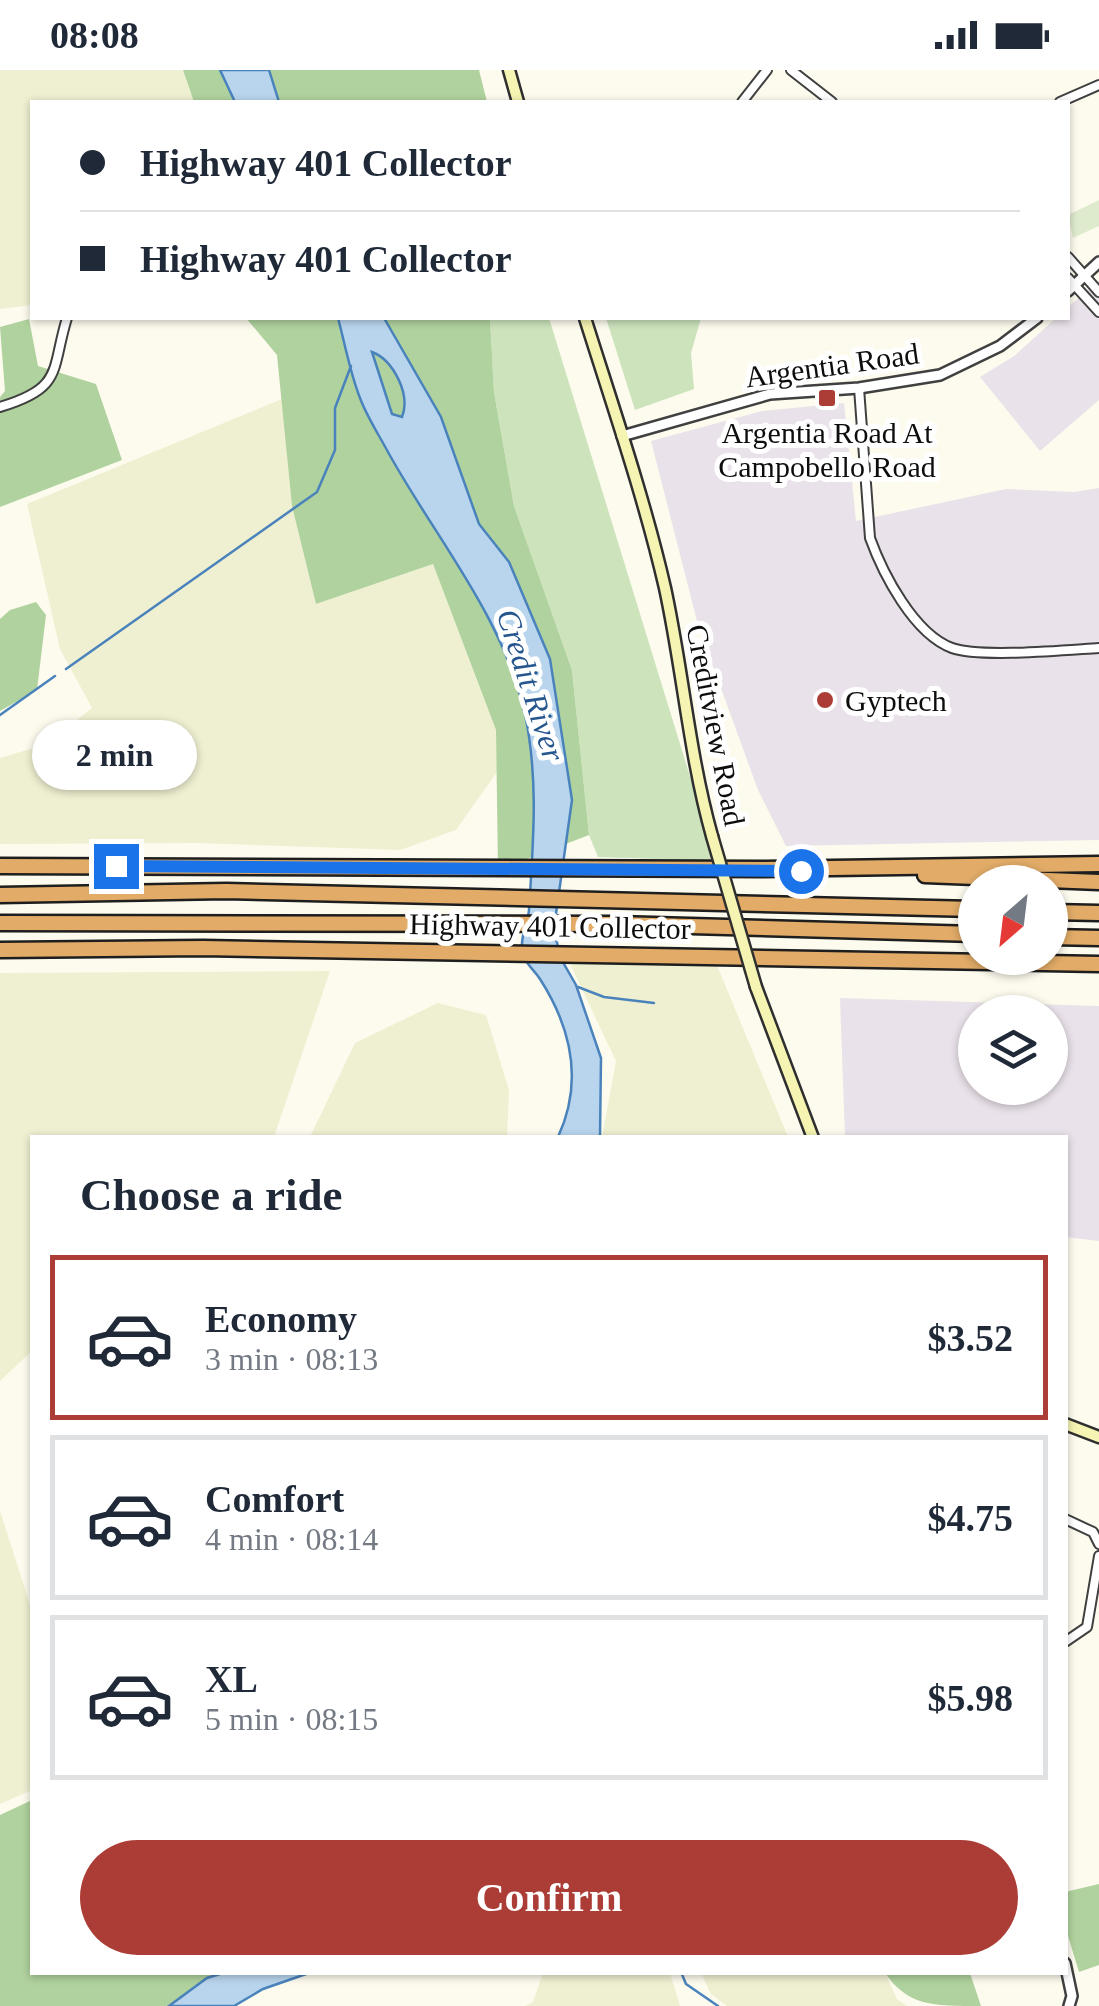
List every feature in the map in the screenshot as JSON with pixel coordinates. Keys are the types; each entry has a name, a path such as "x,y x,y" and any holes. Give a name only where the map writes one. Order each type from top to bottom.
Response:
{"highway":[{"name":"Highway 401 Collector","path":"1,866 764,869 1099,864"},
{"path":"764,869 1099,882"},
{"path":"0,895 226,891 958,908"},
{"path":"1068,912 1099,913"},
{"path":"0,923 600,924 958,934"},
{"path":"1068,937 1099,938"},
{"name":"Highway 401 Collector","path":"0,950 604,953 1099,964"}],"main road":[{"path":"509,70 517,100"},
{"name":"Creditview Road","path":"586,320 666,593 690,751 712,836 756,986 812,1135"},
{"path":"1068,1425 1099,1437"}],"street":[{"path":"744,100 768,70"},
{"path":"791,70 829,100"},
{"path":"1065,100 1099,85"},
{"path":"1070,259 1099,292"},
{"path":"1099,262 1070,285 1099,312"},
{"path":"0,407 26,399 47,382 61,359 67,320"},
{"name":"Argentia Road","path":"622,436 770,394 859,388 940,375 1000,346 1035,320"},
{"path":"859,388 870,538 876,556 926,631 964,650 1099,648"},
{"path":"1068,1520 1093,1532 1099,1544"},
{"path":"1068,1640 1087,1627 1099,1556"},
{"path":"1067,1975 1071,2001"}],"shaded area":[{"path":"1099,281 1099,400 1040,451 980,377 1014,356 1054,320 1070,320 1070,305"},
{"path":"844,403 856,521 1006,489 1074,492 1099,488 1099,840 786,846 758,790 698,625 651,441 762,411"},
{"path":"840,998 958,1002 958,1105 1068,1105 1068,1005 1099,1006 1099,1241 1068,1237 1068,1135 845,1135"}],"green space":[{"path":"0,70 183,70 193,100 30,100 30,305 0,309"},
{"path":"183,70 479,70 486,100 193,100"},
{"path":"1099,200 1099,226 1073,238 1070,214"},
{"path":"29,319 38,366 96,384 122,460 0,507 0,397 5,391 0,327"},
{"path":"248,320 490,320 494,392 514,506 572,670 589,835 498,870 496,730 433,564 316,604 292,506 277,355"},
{"path":"490,320 550,320 716,861 598,857 589,835 572,670 514,506 494,392"},
{"path":"607,320 700,320 691,353 694,389 635,410"},
{"path":"282,399 292,506 316,604 433,564 496,730 497,772 456,830 400,850 197,843 0,844 0,758 47,744 92,708 60,649 27,504"},
{"path":"36,602 46,615 37,690 0,711 0,619 10,610"},
{"path":"714,958 787,1135 602,1135 616,1061 570,964"},
{"path":"330,971 275,1135 30,1135 30,1353 0,1381 0,973"},
{"path":"438,1003 486,1015 509,1090 507,1135 311,1135 355,1043"},
{"path":"0,1511 30,1605 30,1791 0,1804"},
{"path":"30,1801 30,1975 217,1975 169,2006 0,2006 0,1815"},
{"path":"1099,1884 1099,1965 1079,1972 1068,1936 1068,1891"},
{"path":"542,1975 671,1975 680,2006 525,2006 533,2002"},
{"path":"702,1975 886,1975 897,1999 907,2006 727,2006 711,1994"},
{"path":"887,1975 971,1975 981,2006 923,2002"}],"water":[{"path":"220,70 269,70 278,100 234,100"},
{"name":"Credit River","path":"338,320 385,320 441,417 479,524 509,562 550,659 572,800 554,928 560,957 576,985 601,1058 600,1135 559,1135 570,1097 570,1056 560,1017 523,953 529,910 533,788 525,714 515,678 485,611 366,412 353,379","holes":["372,352 387,362 402,388 402,417 392,414"]},
{"path":"303,1975 263,1989 234,2006 169,2006 207,1978"}],"waterway":[{"path":"66,669 317,492 335,450 335,408 351,366"},
{"path":"0,715 55,676"},
{"path":"578,987 604,997 654,1003"},
{"path":"682,1975 686,1984 718,2006"}],"place":[{"name":"Argentia Road At Campobello Road","path":"827,398"},
{"name":"Gyptech","path":"825,700"}],"route":[{"path":"116,866 801,871"}]}
